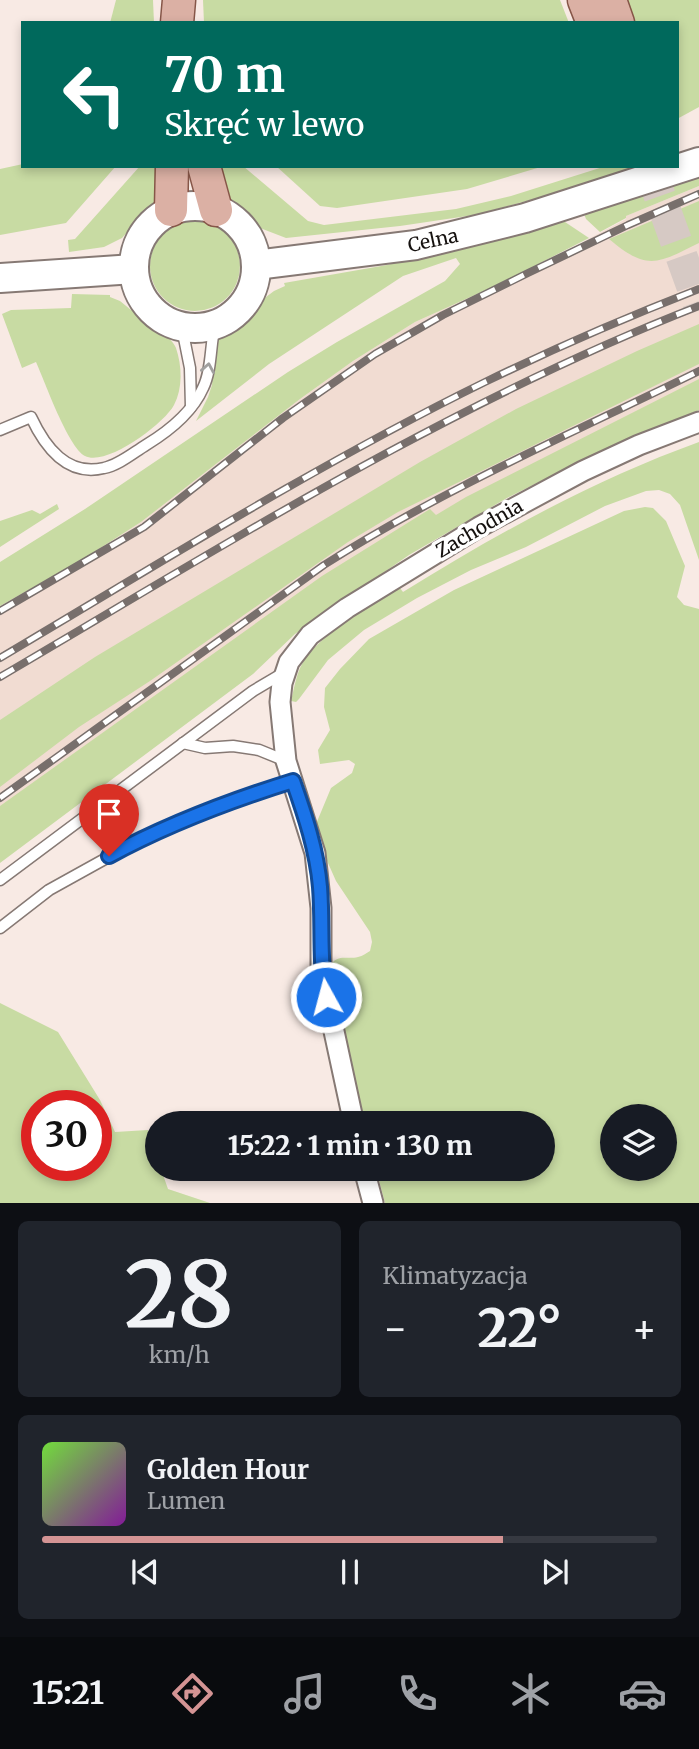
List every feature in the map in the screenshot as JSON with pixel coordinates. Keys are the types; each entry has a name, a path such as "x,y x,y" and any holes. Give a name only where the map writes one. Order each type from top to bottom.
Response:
{"main road":[{"path":"584,0 592,21"},
{"path":"610,0 617,21"},
{"path":"171,210 172,168"},
{"path":"205,168 216,210"}],"street":[{"path":"679,156 699,146"},
{"name":"Celna","path":"256,265 416,245 525,218 699,162"},
{"name":"Celna","path":"605,194 655,168"},
{"path":"194,206 216,210 229,216 248,237 256,265 255,280 250,295 241,308 226,320 201,329 182,328 157,315 138,291 134,260 138,244 146,230 171,210 194,206"},
{"path":"0,278 134,270"},
{"name":"Zachodnia","path":"285,671 310,635 393,578 543,491 639,445 699,422"},
{"path":"285,671 280,702 286,761 315,853 321,908 321,971 351,1111"},
{"path":"368,1181 373,1203"}],"lane":[{"path":"0,430 31,418 41,438 59,458 72,466 86,470 104,468 119,462 183,418 191,408 204,388 215,325"},
{"path":"182,328 190,368 191,408"},
{"path":"0,880 253,691 285,671"},
{"path":"183,743 205,748 233,746 259,750 286,761"},
{"path":"0,928 48,890 150,834 221,804 293,781"}],"shaded area":[{"path":"699,186 699,390 469,498 0,844 0,606 80,561 141,522 300,399 415,322 581,243 626,219 626,216"}],"green space":[{"path":"116,0 153,0 154,21 111,21"},
{"path":"203,0 560,0 568,21 204,21"},
{"path":"625,0 699,0 699,107 679,118 679,21 632,21"},
{"path":"21,164 21,168 114,168 66,223 0,235 0,169"},
{"path":"138,168 165,168 157,199 122,238 104,247 69,252 68,240 75,239"},
{"path":"213,168 245,168 308,221 324,225 456,209 511,196 600,168 632,168 587,185 474,215 286,238 260,228 229,202"},
{"path":"278,168 537,168 467,189 337,208 320,206"},
{"path":"699,168 699,186 626,216 600,232 586,219 584,214"},
{"path":"699,201 699,243 673,256 652,261 643,260 609,239"},
{"path":"195,221 212,224 227,234 237,249 240,266 237,283 227,298 212,308 195,311 178,308 163,298 153,283 150,266 153,249 163,234 178,224"},
{"path":"551,222 565,222 589,238 497,285 415,322 300,399 141,522 80,561 0,606 0,562 85,509 288,372 445,281 460,264 456,258 403,276 269,364 196,421 212,385 215,345 222,334 237,326 262,300 285,286 284,283 387,265"},
{"path":"72,294 110,295 131,310 133,308 169,338 176,348 179,362 179,391 168,413 134,442 120,450 94,458 85,456 71,440 36,362 22,368 2,314 11,310 71,308"},
{"path":"699,324 699,364 398,512 348,542 150,681 79,727 0,787 0,720 95,657 420,462 516,409"},
{"path":"699,379 699,410 603,450 507,498 409,555 295,634 253,674 0,863 0,806 322,576 430,509 436,515 466,497"},
{"path":"699,442 699,560 680,505 670,494 659,490 646,491 605,506 526,547 471,570 417,598 364,630 328,660 296,702 291,701 300,668 310,653 360,613 400,588 403,592 547,509 622,473"},
{"path":"57,504 59,509 0,547 0,521 32,510 40,514"},
{"path":"645,507 653,508 666,521 685,566 677,597 684,605 699,609 699,1203 385,1203 379,1181 555,1181 555,1111 362,1111 329,966 339,958 363,955 370,951 372,942 370,932 336,881 324,854 316,824 331,788 352,773 355,764 349,760 320,764 318,750 330,730 324,707 325,688 369,639 454,590 624,511"},
{"path":"0,1003 58,1032 94,1090 21,1090 21,1181 112,1181 112,1126 115,1132 145,1130 145,1181 165,1181 168,1189 210,1203 0,1203"}],"tunnel":[{"path":"650,168 699,305"}],"railway":[{"path":"0,611 144,527 283,418 375,354 443,315 528,273 699,194"},
{"path":"0,658 361,446 564,345 699,289"},
{"path":"0,677 256,526 429,430 607,344 699,306"},
{"path":"0,798 324,565 369,537 509,463 699,371"}],"route":[{"path":"109,856 150,834 221,804 293,781 312,839 320,884 321,971 326,997"}]}
